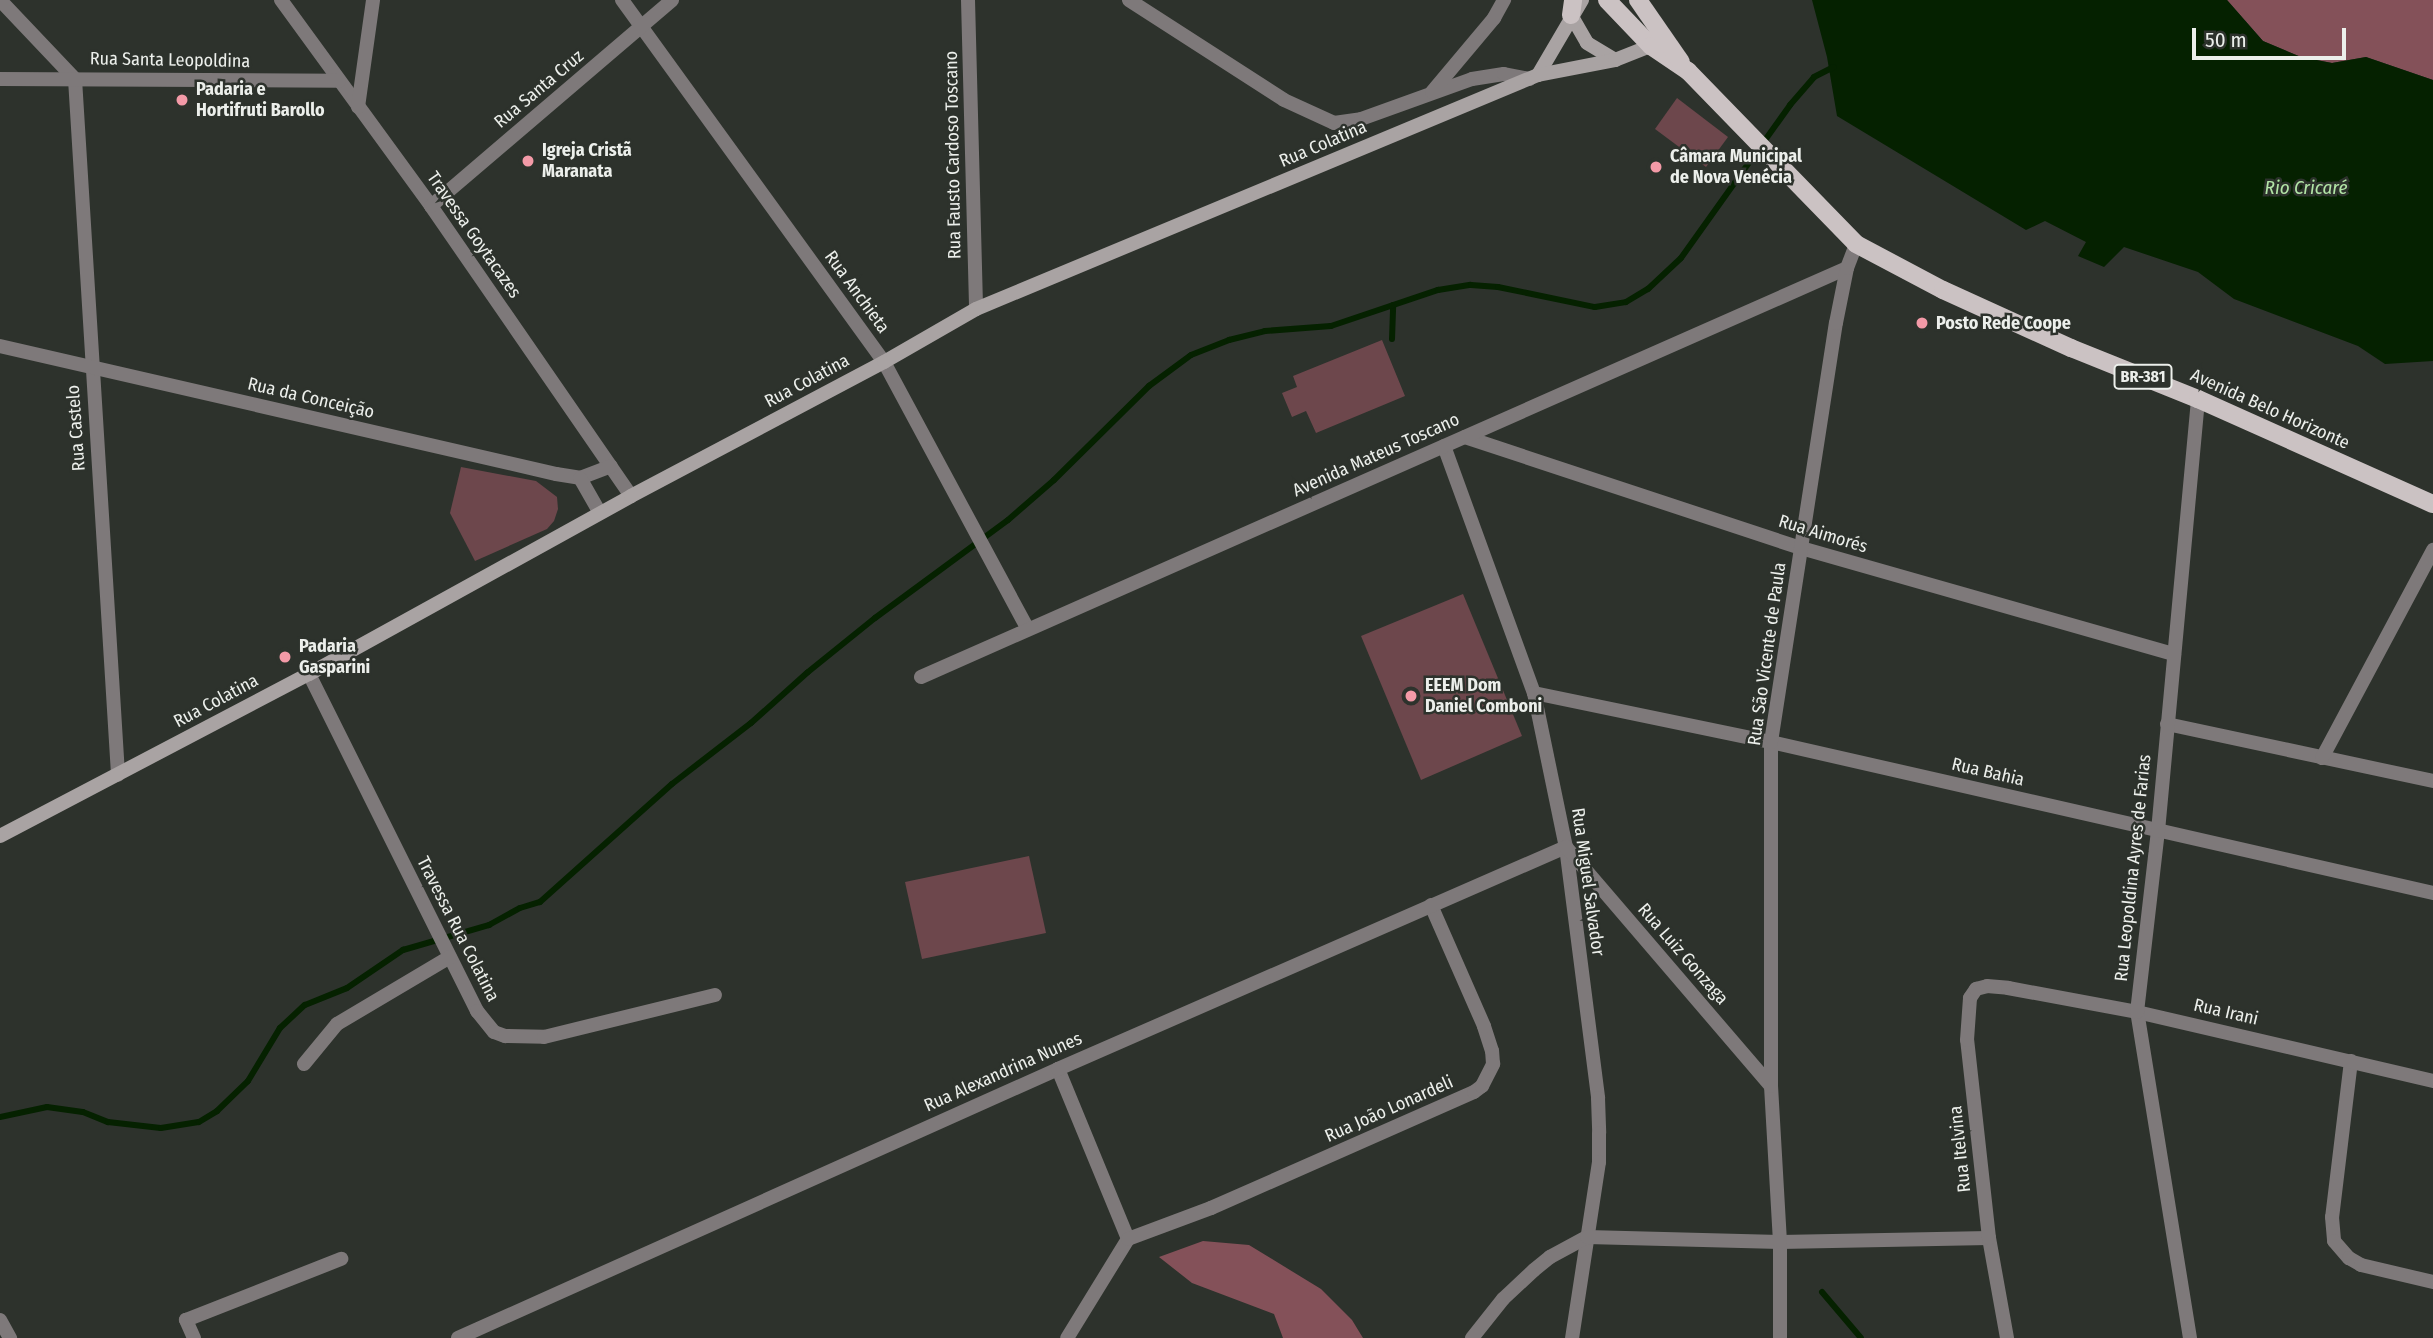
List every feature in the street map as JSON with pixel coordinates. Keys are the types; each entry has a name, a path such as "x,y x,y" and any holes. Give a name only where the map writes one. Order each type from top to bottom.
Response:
{"main road":[{"path":"1607,0 1659,43"},
{"name":"BR-381","path":"1638,0 1659,43"},
{"path":"1576,5 1579,34 1587,43 1615,61"},
{"path":"1534,77 1576,5"},
{"name":"Rua Colatina","path":"0,836 309,674 631,496 884,362 976,309 1534,77 1615,61 1659,43"},
{"name":"Avenida Belo Horizonte","path":"1659,43 1856,244 1955,295 2071,348 2198,399 2433,504"}],"street":[{"path":"0,0 75,79"},
{"name":"Travessa Goytacazes","path":"281,0 431,206 631,496"},
{"path":"358,107 373,0"},
{"name":"Rua Anchieta","path":"622,0 884,362 1027,628"},
{"name":"Rua Santa Cruz","path":"431,206 672,0"},
{"name":"Rua Fausto Cardoso Toscano","path":"968,0 976,309"},
{"path":"1129,0 1284,100 1325,121 1352,122 1492,75 1534,77"},
{"path":"1430,94 1494,18 1504,0"},
{"name":"Rua Santa Leopoldina","path":"0,79 339,81"},
{"name":"Rua Castelo","path":"75,79 118,775"},
{"name":"Rua São Vicente de Paula","path":"1780,1338 1780,1242 1771,1086 1771,741 1847,268 1856,244"},
{"name":"Avenida Mateus Toscano","path":"921,677 1847,268"},
{"name":"Rua da Conceição","path":"0,346 580,478"},
{"name":"Rua Leopoldina Ayres de Farias","path":"2190,1338 2137,1012 2158,831 2198,399"},
{"name":"Rua Aimorés","path":"1465,437 1801,548 2174,654"},
{"name":"Rua Miguel Salvador","path":"1444,446 1534,693 1566,847 1598,1098 1599,1162 1572,1338"},
{"path":"600,513 580,478 611,466"},
{"path":"2322,758 2433,550"},
{"name":"Travessa Rua Colatina","path":"309,674 436,931 484,1022 494,1032 505,1036 544,1037 715,995"},
{"name":"Rua Bahia","path":"1534,693 1771,741 2433,892"},
{"path":"2167,724 2433,781"},
{"name":"Rua Alexandrina Nunes","path":"458,1338 1058,1069 1566,847"},
{"name":"Rua Luiz Gonzaga","path":"1566,847 1771,1086"},
{"name":"Rua João Lonardeli","path":"1128,1239 1211,1208 1474,1093 1482,1086 1493,1064 1492,1051 1484,1026 1431,905"},
{"path":"304,1064 337,1024 447,952"},
{"name":"Rua Itelvina","path":"2007,1338 1989,1238 1967,1040 1971,993 1987,986 2008,988"},
{"name":"Rua Irani","path":"2008,988 2137,1012 2433,1081"},
{"path":"2351,1061 2331,1230 2341,1251 2361,1265 2433,1282"},
{"path":"1058,1069 1128,1239 1068,1338"},
{"path":"1472,1338 1503,1299 1534,1270 1550,1257 1587,1237 1780,1242 1989,1238"},
{"path":"194,1338 186,1320 341,1259"},
{"path":"0,1320 10,1338"}],"shaded area":[{"path":"2227,0 2433,0 2433,80 2366,57 2332,63 2301,57 2263,41"},
{"path":"1677,98 1728,137 1706,167 1655,129"},
{"path":"1382,340 1405,396 1316,433 1306,411 1292,417 1282,393 1297,387 1293,376"},
{"path":"461,467 536,481 557,497 558,509 554,521 547,529 475,561 450,513"},
{"path":"1463,594 1522,736 1421,780 1361,636"},
{"path":"1029,856 1046,933 922,959 905,882"},
{"path":"1203,1241 1249,1245 1321,1289 1352,1320 1363,1338 1283,1338 1274,1314 1192,1283 1159,1257"}],"water":[{"name":"Rio Cricaré","path":"1812,0 2227,0 2263,41 2301,57 2332,63 2366,57 2433,80 2433,361 2385,364 2358,346 2234,299 2198,272 2124,247 2104,267 2078,256 2086,242 2045,221 2026,230 1837,116 1827,57"}],"waterway":[{"path":"0,1117 47,1107 83,1112 108,1122 161,1128 199,1122 217,1111 248,1081 280,1028 305,1005 347,988 403,950 489,925 520,908 540,902 672,784 751,723 808,672 875,618 1008,520 1054,480 1149,386 1191,355 1229,340 1265,331 1331,326 1438,290 1471,285 1498,287 1595,307 1626,302 1648,289 1681,258 1790,105 1814,77 1834,67"},
{"path":"1392,339 1393,305"},
{"path":"1822,1292 1861,1338"}],"place":[{"name":"Padaria e Hortifruti Barollo","path":"182,100"},
{"name":"Igreja Cristã Maranata","path":"528,161"},
{"name":"Câmara Municipal de Nova Venécia","path":"1656,167"},
{"name":"Posto Rede Coope","path":"1922,323"},
{"name":"Padaria Gasparini","path":"285,657"},
{"name":"EEEM Dom Daniel Comboni","path":"1411,696"}]}
